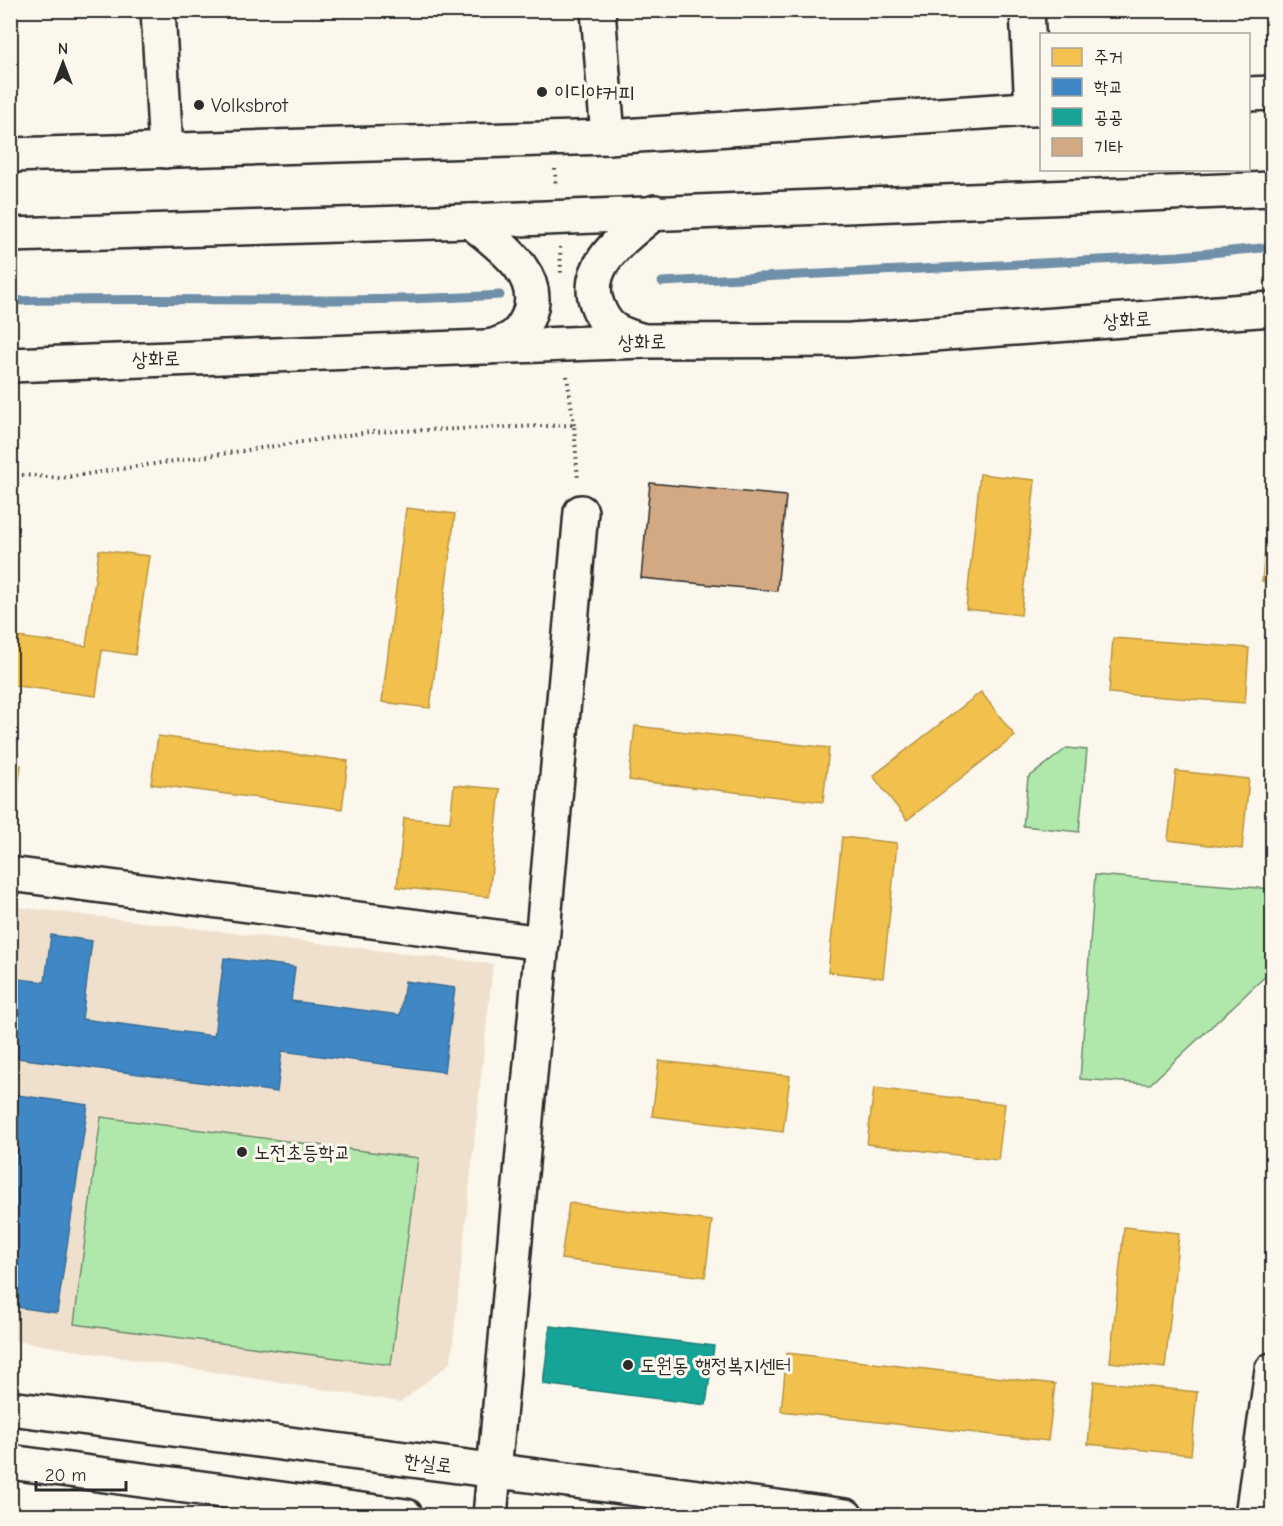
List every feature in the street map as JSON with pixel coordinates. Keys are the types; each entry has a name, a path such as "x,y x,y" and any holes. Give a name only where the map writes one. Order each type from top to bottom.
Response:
{"main road":[{"path":"158,10 166,151"},
{"path":"598,10 608,136"},
{"path":"10,155 608,136 1037,108 1027,10"},
{"path":"1250,94 1272,93"},
{"path":"10,235 470,221 1272,189"},
{"path":"644,341 615,331 604,323 595,300 593,286 603,260 655,212"},
{"path":"470,221 523,269 533,295 531,309 521,332 510,340 485,348"},
{"name":"상화로","path":"10,365 644,341 851,340 1272,309"},
{"path":"490,1515 581,512"},
{"path":"10,874 542,943"},
{"path":"1252,1515 1272,1372"},
{"name":"한실로","path":"10,1408 494,1472 846,1515"},
{"path":"10,1462 406,1515"}],"path":[{"path":"10,474 60,478 369,432 574,425 581,512"}],"shaded area":[{"name":"노전초등학교","path":"10,906 493,964 451,1362 401,1402 11,1340"}],"green space":[{"path":"1067,748 1087,750 1079,832 1023,826 1028,778"},
{"path":"1095,875 1272,889 1272,970 1150,1084 1080,1079"},
{"path":"101,1117 418,1158 391,1365 74,1324"}],"building: 주거":[{"path":"980,474 1035,480 1021,615 966,609"},
{"path":"1272,478 1272,582 1262,581"},
{"path":"406,508 455,514 430,708 382,702"},
{"path":"99,550 149,556 135,655 102,650 96,696 10,685 10,636 86,646"},
{"path":"1113,638 1249,648 1245,703 1109,693"},
{"path":"981,692 1015,736 907,820 873,776"},
{"path":"635,726 829,748 823,802 629,780"},
{"path":"158,736 348,761 342,809 151,784"},
{"path":"10,764 21,765 15,812 10,812"},
{"path":"1176,771 1249,779 1242,849 1168,840"},
{"path":"454,785 500,789 489,897 397,887 404,818 450,822"},
{"path":"842,837 897,843 883,978 828,972"},
{"path":"659,1061 790,1076 783,1132 652,1116"},
{"path":"874,1088 1005,1104 998,1160 867,1144"},
{"path":"569,1203 712,1221 705,1277 561,1259"},
{"path":"1124,1227 1179,1233 1165,1368 1110,1362"},
{"path":"787,1353 1055,1384 1048,1441 781,1411"},
{"path":"1094,1381 1197,1392 1191,1455 1088,1444"}],"building: 학교":[{"path":"51,935 92,941 82,1019 214,1036 224,958 295,967 291,1001 400,1015 405,981 455,988 444,1072 282,1051 277,1092 10,1057 10,978 45,982"},
{"path":"10,1094 88,1105 57,1313 10,1306"}],"building: 공공":[{"name":"도원동 행정복지센터","path":"550,1326 714,1346 706,1405 543,1384"}],"building: 기타":[{"path":"650,483 786,496 777,591 641,578"}],"waterway":[{"path":"662,282 1179,256 1272,247"},
{"path":"10,301 317,300 500,295"}],"place":[{"name":"이디야커피","path":"542,92"},
{"name":"Volksbrot","path":"199,105"},
{"name":"노전초등학교","path":"242,1152"},
{"name":"도원동 행정복지센터","path":"628,1365"}]}
